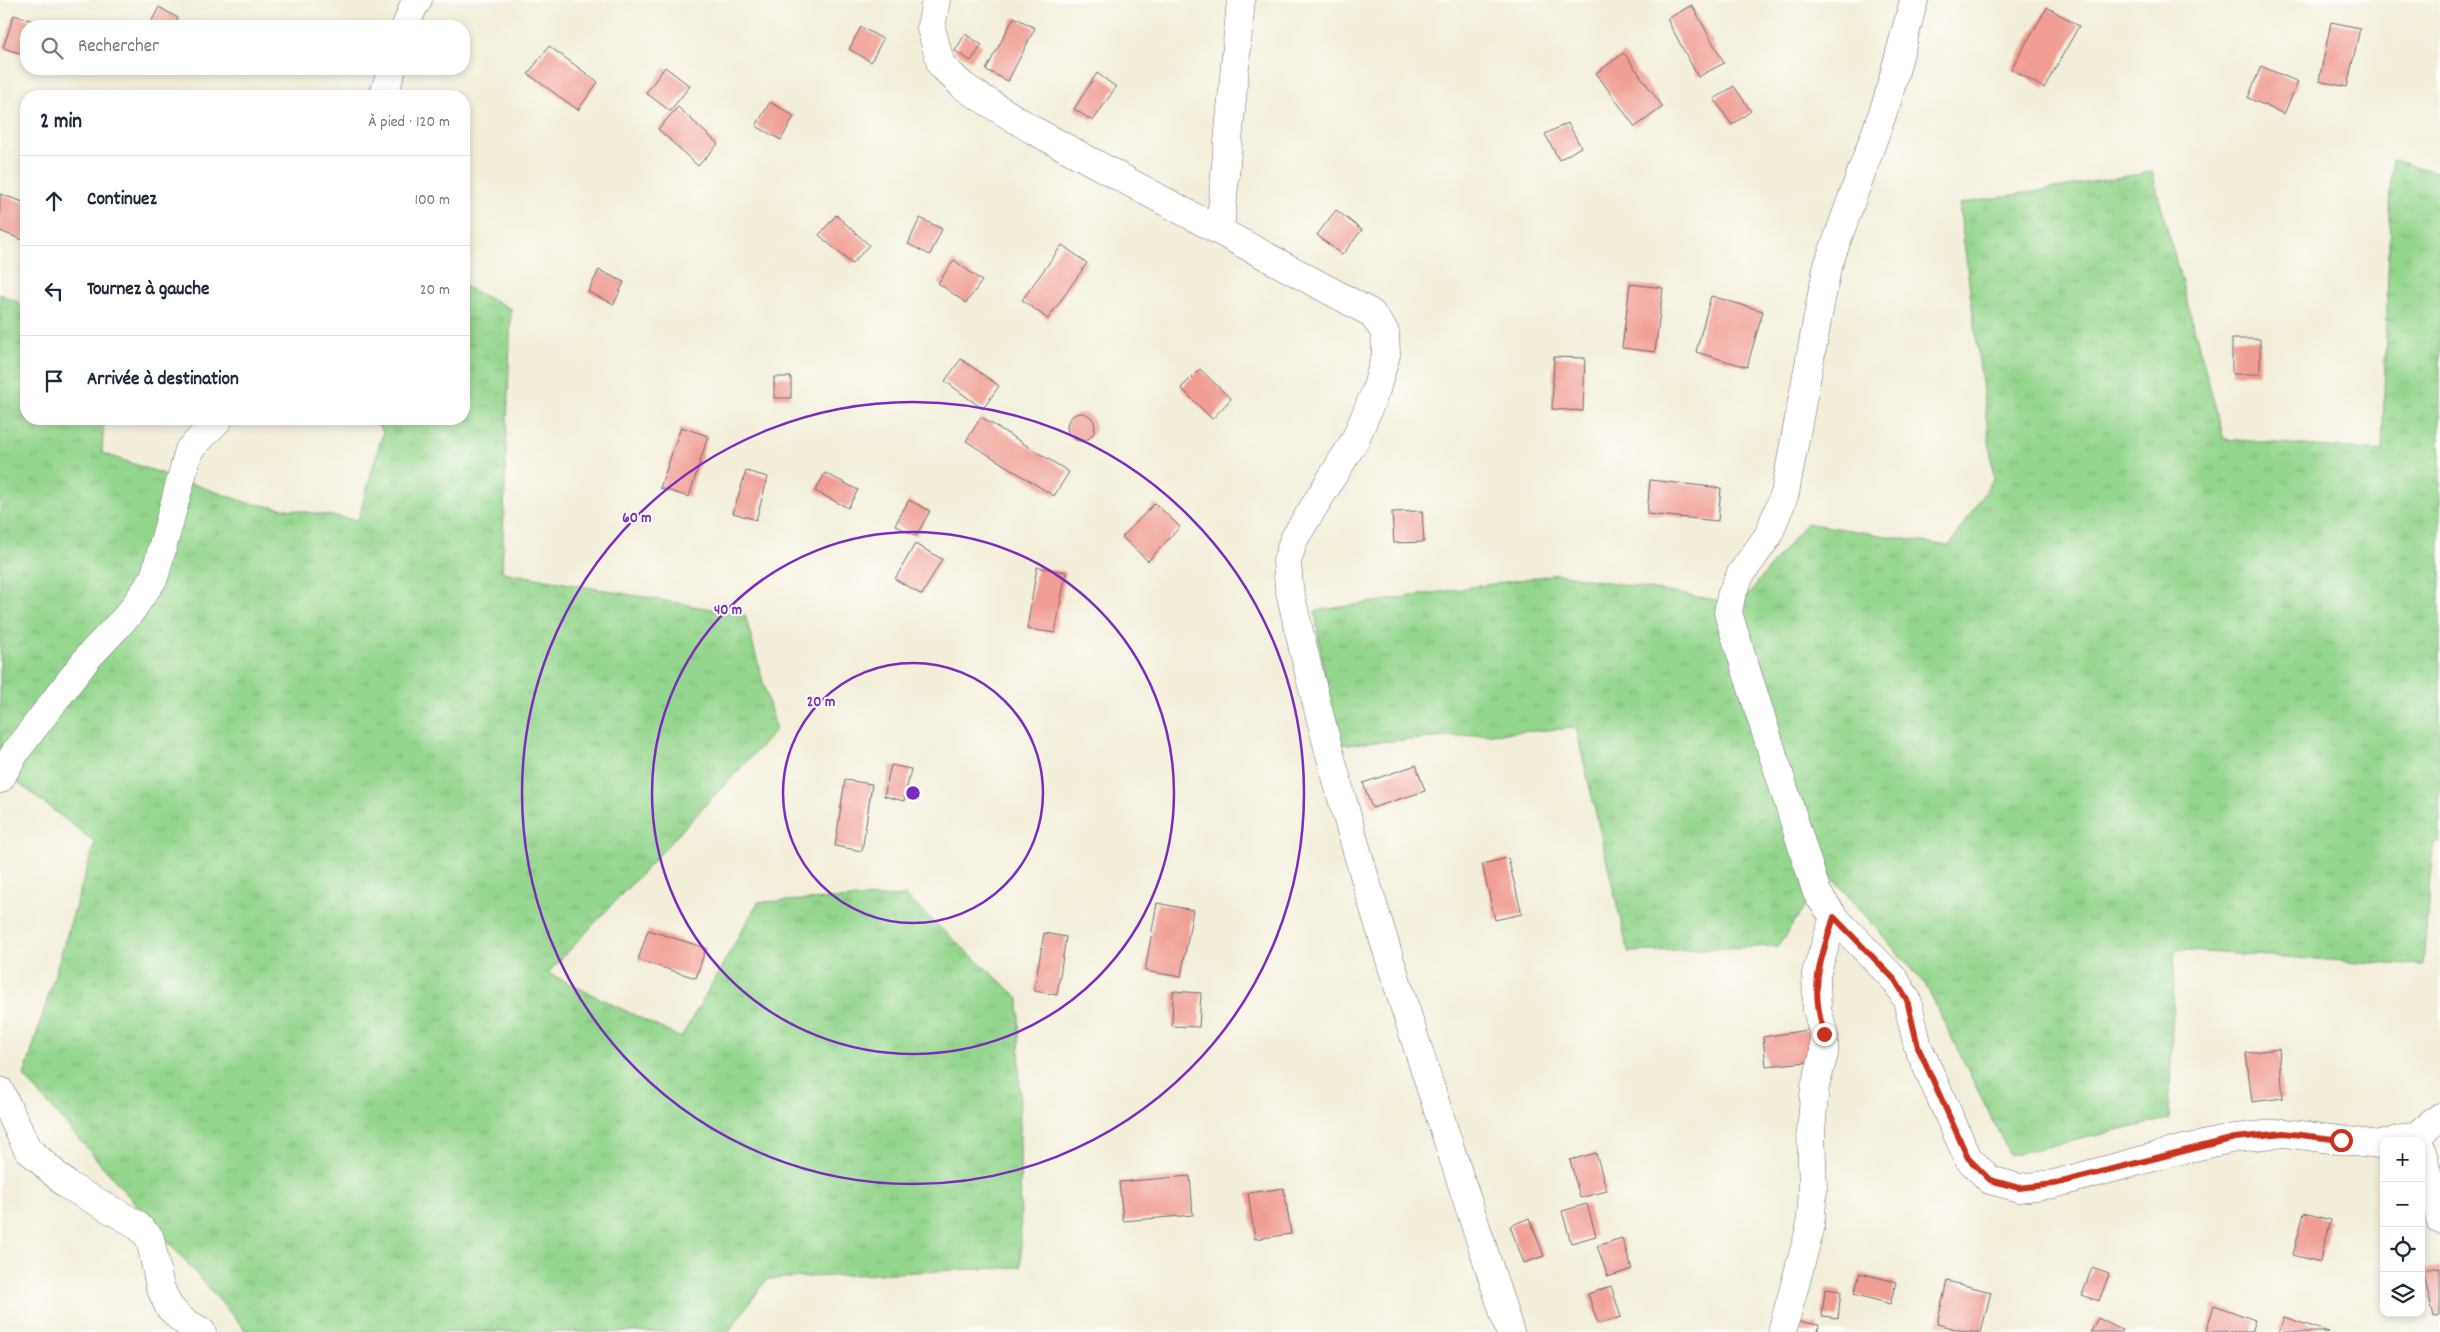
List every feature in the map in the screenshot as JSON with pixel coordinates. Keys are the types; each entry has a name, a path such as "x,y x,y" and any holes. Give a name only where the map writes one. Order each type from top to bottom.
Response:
{"street":[{"path":"408,20 418,0"},
{"path":"936,0 931,28 941,65 964,87 1033,130 1371,313 1385,332 1386,354 1376,390 1355,440 1294,540 1288,561 1289,587 1327,750 1375,912 1510,1332"},
{"path":"1220,230 1241,0"},
{"path":"1914,0 1887,101 1827,268 1785,493 1768,536 1740,575 1731,596 1728,613 1817,893 1834,917 1895,980 1907,1000 1918,1047 1968,1158 1990,1180 2019,1188 2054,1184 2180,1150 2235,1138 2284,1133 2380,1145"},
{"path":"385,90 390,75"},
{"path":"0,779 16,751 52,703 89,656 129,614 154,578 189,450 213,425"},
{"path":"1782,1332 1810,1229 1813,1190 1811,1123 1815,1086 1824,1054 1824,1034 1817,1010 1816,974 1834,917"},
{"path":"0,1091 27,1148 67,1185 136,1224 150,1238 160,1286 169,1307 182,1320 202,1332"},
{"path":"2418,1137 2440,1117"},
{"path":"2425,1176 2440,1219"}],"green space":[{"path":"2392,160 2440,173 2440,842 2433,843 2423,966 2175,950 2169,1119 2010,1155 1925,984 1828,873 1778,946 1628,952 1576,728 1334,745 1315,611 1558,574 1740,604 1806,523 1949,546 1994,478 1959,204 2152,172 2224,439 2382,451"},
{"path":"470,289 511,309 502,572 745,615 776,730 548,973 681,1038 758,902 905,896 1019,998 1021,1267 767,1279 728,1332 247,1332 24,1076 95,842 0,769 0,294 20,303 20,425 104,425 102,453 248,503 358,520 383,432 378,425 470,425"}],"building":[{"path":"1692,5 1724,63 1698,77 1667,19"},
{"path":"159,7 178,18 177,20 152,20"},
{"path":"2047,7 2079,26 2044,88 2011,69"},
{"path":"14,15 30,20 20,20 20,53 3,48"},
{"path":"1014,17 1035,28 1008,81 986,70"},
{"path":"2331,22 2360,28 2347,87 2319,81"},
{"path":"861,27 883,39 871,62 849,49"},
{"path":"965,34 982,45 971,61 955,51"},
{"path":"549,46 598,82 578,110 528,74"},
{"path":"1624,53 1663,107 1635,127 1596,73"},
{"path":"2261,66 2298,82 2284,114 2248,98"},
{"path":"665,67 690,86 670,111 646,93"},
{"path":"1097,73 1116,87 1093,121 1074,109"},
{"path":"1734,86 1751,111 1732,125 1714,99"},
{"path":"770,102 794,116 781,140 756,126"},
{"path":"678,107 718,144 698,166 658,129"},
{"path":"1568,123 1581,147 1559,160 1545,134"},
{"path":"0,194 20,201 20,239 0,231"},
{"path":"1336,210 1362,230 1342,255 1317,235"},
{"path":"836,215 869,245 852,264 819,235"},
{"path":"920,218 942,229 930,255 908,244"},
{"path":"1062,245 1087,263 1048,319 1022,300"},
{"path":"954,260 982,281 966,303 938,283"},
{"path":"599,270 624,282 614,304 588,292"},
{"path":"1630,284 1663,288 1655,352 1622,348"},
{"path":"1711,296 1763,311 1747,367 1696,352"},
{"path":"2232,339 2260,339 2260,374 2232,374"},
{"path":"1554,357 1585,358 1583,411 1552,409"},
{"path":"961,359 999,386 983,409 945,381"},
{"path":"1200,369 1231,399 1212,419 1181,388"},
{"path":"774,377 791,377 791,398 774,398"},
{"path":"1081,413 1091,417 1095,427 1091,437 1081,441 1071,437 1067,427 1071,417"},
{"path":"981,417 1069,472 1054,496 966,441"},
{"path":"681,427 708,436 689,497 660,488"},
{"path":"746,471 768,477 756,520 733,513"},
{"path":"825,473 858,490 848,508 815,491"},
{"path":"1650,480 1721,488 1718,521 1647,514"},
{"path":"909,500 930,511 916,536 895,525"},
{"path":"1155,503 1180,527 1148,561 1122,537"},
{"path":"1422,511 1424,542 1394,543 1392,512"},
{"path":"915,544 942,559 922,595 895,579"},
{"path":"1037,567 1066,572 1055,633 1027,629"},
{"path":"891,765 911,769 904,801 884,796"},
{"path":"1416,765 1425,791 1372,808 1363,783"},
{"path":"845,780 872,784 862,851 835,846"},
{"path":"1508,858 1522,914 1495,920 1482,864"},
{"path":"1157,903 1193,910 1181,977 1145,971"},
{"path":"648,930 706,948 696,978 638,960"},
{"path":"1044,933 1066,937 1057,995 1034,991"},
{"path":"1173,991 1201,993 1199,1027 1172,1026"},
{"path":"1813,1029 1817,1061 1766,1066 1763,1037"},
{"path":"2279,1049 2283,1098 2252,1102 2246,1053"},
{"path":"1596,1153 1607,1191 1580,1198 1570,1160"},
{"path":"1190,1176 1193,1215 1123,1221 1119,1182"},
{"path":"1284,1188 1291,1234 1255,1239 1248,1193"},
{"path":"1587,1204 1596,1236 1571,1243 1562,1211"},
{"path":"2304,1213 2331,1220 2320,1262 2293,1255"},
{"path":"1529,1218 1544,1256 1524,1263 1510,1226"},
{"path":"1622,1238 1632,1269 1608,1277 1597,1246"},
{"path":"2440,1267 2440,1315 2434,1317 2425,1279 2425,1270"},
{"path":"2092,1268 2109,1274 2099,1301 2082,1295"},
{"path":"1860,1273 1896,1282 1890,1304 1854,1294"},
{"path":"1947,1281 1991,1292 1981,1332 1968,1332 1937,1324"},
{"path":"1611,1286 1621,1317 1598,1324 1588,1294"},
{"path":"1825,1289 1841,1291 1838,1318 1822,1316"},
{"path":"2214,1305 2255,1320 2251,1332 2206,1331"},
{"path":"2284,1317 2329,1332 2279,1332"},
{"path":"2098,1318 2122,1330 2121,1332 2090,1332"},
{"path":"1797,1321 1819,1325 1818,1332 1795,1332"}],"route":[{"path":"1824,1034 1817,1010 1816,974 1834,917 1880,962 1895,980 1907,1000 1918,1047 1968,1158 1990,1180 2019,1188 2054,1184 2180,1150 2235,1138 2284,1133 2341,1140"}]}
